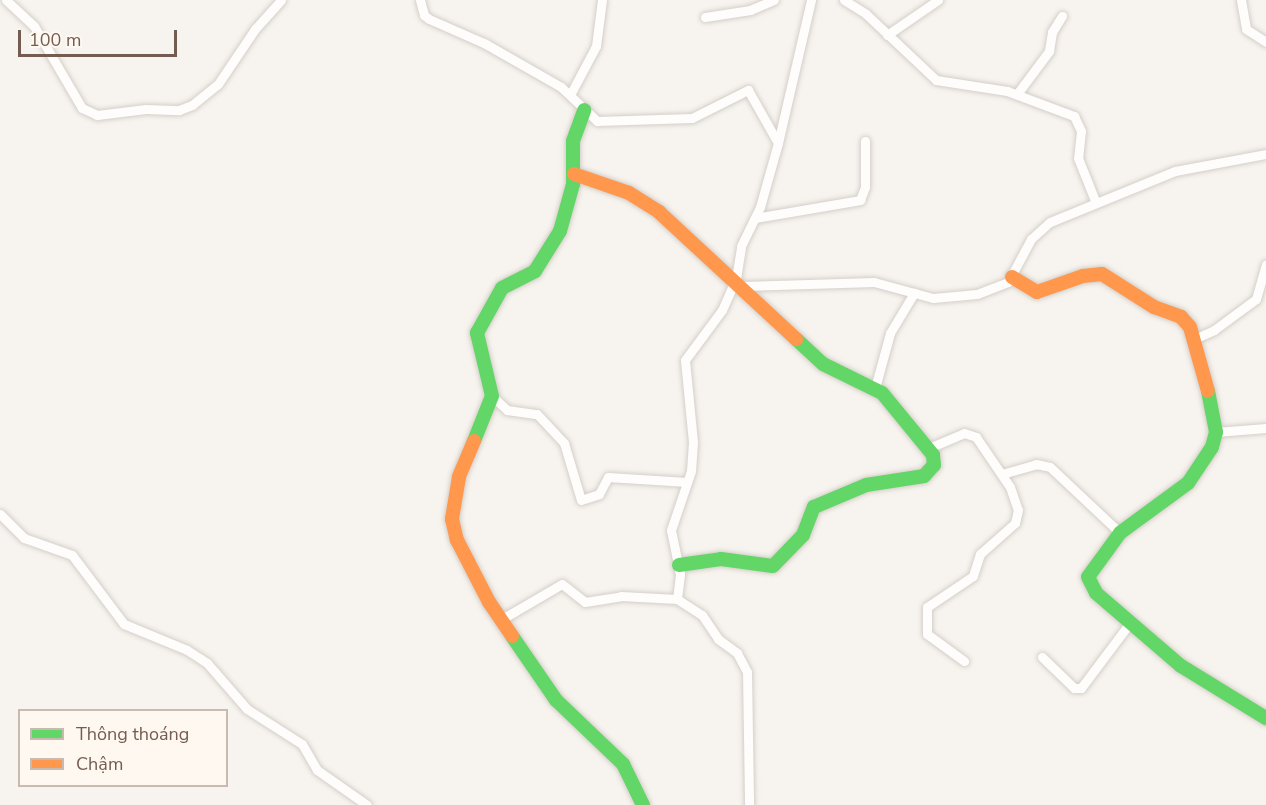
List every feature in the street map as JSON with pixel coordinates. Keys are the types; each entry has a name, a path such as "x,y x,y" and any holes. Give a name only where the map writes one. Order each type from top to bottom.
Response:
{"street":[{"path":"6,0 34,26 82,108 98,115 146,109 179,110 192,105 218,84 255,29 281,0"},
{"path":"420,0 424,15 429,19 484,43 570,95 597,122 692,118 748,90 778,143"},
{"path":"570,95 596,46 602,0"},
{"path":"705,17 750,10 774,0"},
{"path":"677,599 679,565 671,530 687,482 693,442 685,360 723,310 739,283 741,246 755,218 778,143 811,0"},
{"path":"887,35 918,18 938,0"},
{"path":"1241,0 1246,29 1266,42"},
{"path":"850,1 936,80 1017,94 1066,111 1080,123 1078,158 1096,203"},
{"path":"1017,94 1049,51 1052,32 1062,16"},
{"path":"584,110 573,141 574,174 563,223 540,266 507,281 477,333 492,396 507,410 537,414 564,443 581,500 599,494 608,477 687,482"},
{"path":"755,218 860,200 865,188 865,141"},
{"path":"739,283 874,282 933,298 977,294 999,287 1012,277 1039,230 1096,203 1189,167 1266,154"},
{"path":"574,174 645,202 739,283 822,364 875,388 905,417 929,447 934,465 924,476 866,485 814,507 803,535 782,561 773,566 721,559 679,565"},
{"path":"1194,339 1214,330 1256,299 1266,264"},
{"path":"1012,277 1037,292 1083,276 1102,274 1154,307 1181,317 1190,327 1216,432 1208,456 1188,483 1120,533 1088,577 1096,593 1129,624 1149,636 1181,666 1266,718"},
{"path":"875,388 890,333 914,293"},
{"path":"492,396 459,477 452,519 457,540 483,593 556,700 623,764 643,805"},
{"path":"1216,432 1266,428"},
{"path":"929,447 970,434 1002,474 1018,510 1015,523 980,554 974,576 932,601 925,613 927,634 964,661"},
{"path":"1002,474 1036,464 1050,466 1120,533"},
{"path":"0,514 24,538 72,555 124,624 187,650 207,663 247,709 302,744 317,770 367,805"},
{"path":"502,619 562,584 585,602 621,596 677,599 702,615 718,639 743,661 748,682 749,805"},
{"path":"1042,657 1074,688 1082,688 1129,624"}],"traffic: fast":[{"path":"474,441 492,396 477,333 502,288 535,271 560,231 573,184 573,141 584,110"},
{"path":"679,565 721,559 773,566 803,535 814,507 866,485 924,476 934,465 933,455 882,393 823,364 796,339"},
{"path":"1208,391 1216,432 1212,447 1188,483 1120,533 1088,577 1096,593 1181,666 1266,718"},
{"path":"512,636 556,700 623,764 643,805"}],"traffic: slow":[{"path":"574,174 629,193 659,212 796,339"},
{"path":"1012,277 1037,292 1083,276 1102,274 1154,307 1181,317 1190,327 1208,391"},
{"path":"474,441 459,477 452,519 457,540 489,602 512,636"}]}
